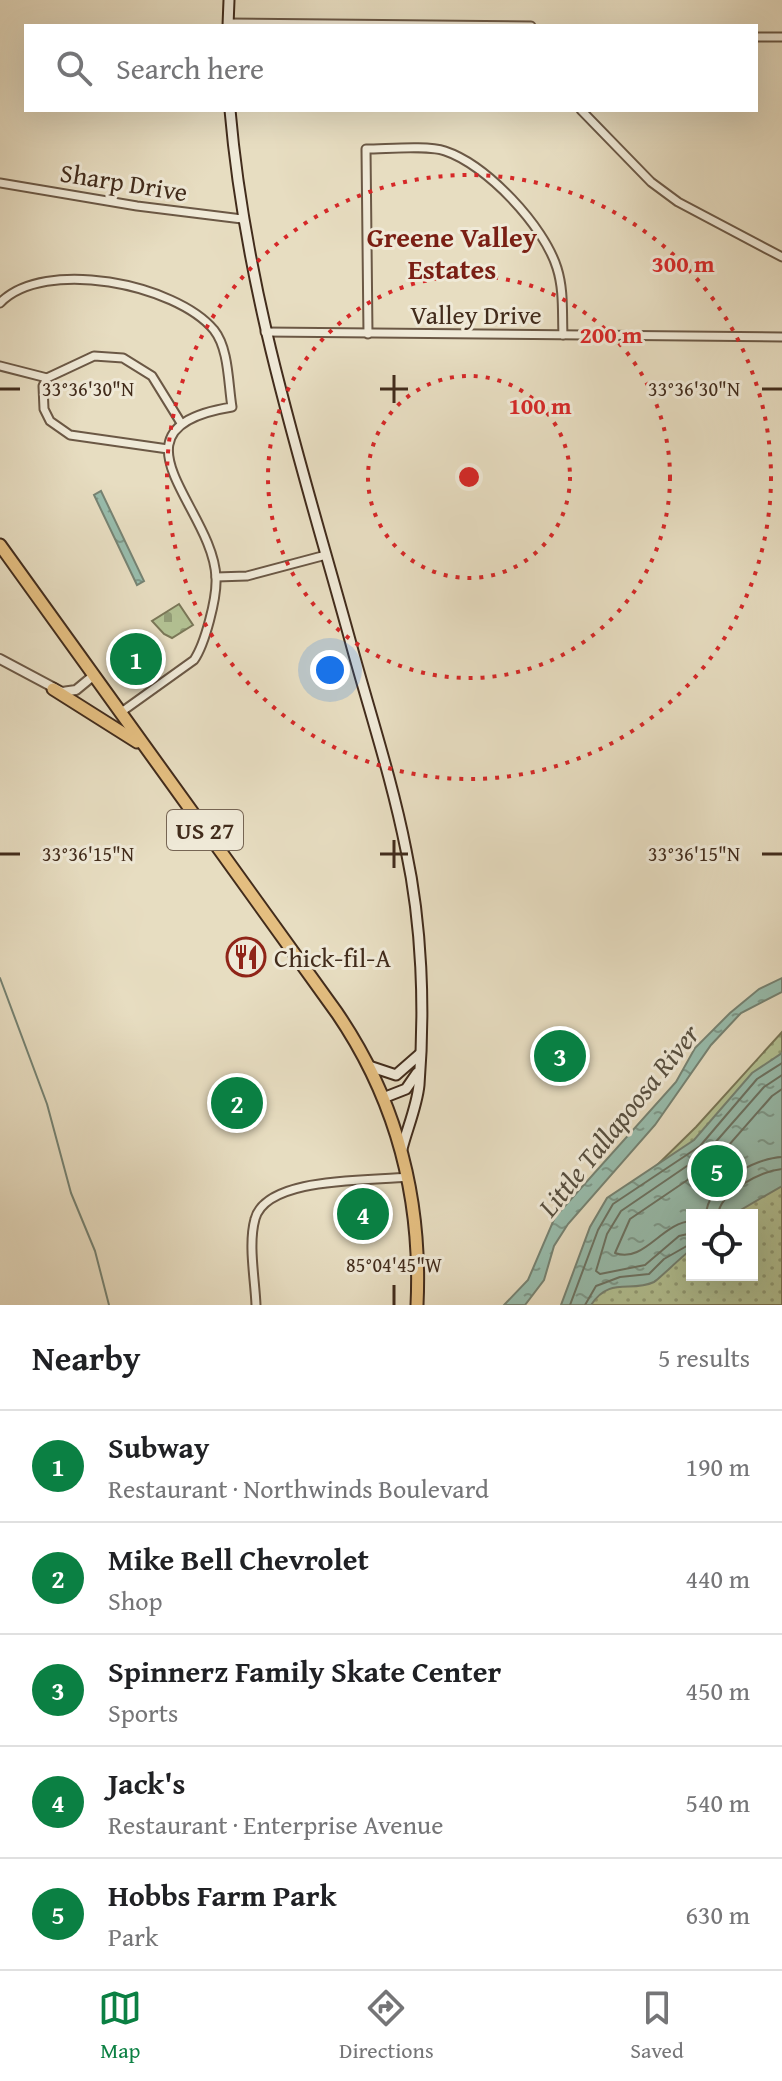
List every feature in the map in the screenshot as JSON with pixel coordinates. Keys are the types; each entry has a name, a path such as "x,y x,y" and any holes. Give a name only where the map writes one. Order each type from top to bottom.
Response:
{"main road":[{"path":"228,24 229,0"},
{"path":"230,112 242,219 265,332 406,850 419,950 420,1054 402,1149"},
{"name":"US 27","path":"0,545 337,1013 369,1066 410,1177 418,1243 417,1305"},
{"path":"53,689 142,745"},
{"path":"369,1066 396,1075 420,1054"},
{"path":"383,1098 415,1085"}],"street":[{"path":"758,37 782,37"},
{"path":"583,112 651,182 678,202 782,257"},
{"path":"368,334 366,149 444,151 486,174 526,215 548,248 562,289 563,335"},
{"name":"Sharp Drive","path":"0,183 137,206 242,219"},
{"path":"0,303 10,293 63,279 153,291 174,298 215,331 223,349 232,407 205,411 181,423 174,429 168,449 186,500 206,541 216,577 202,649 194,660 120,713"},
{"name":"Valley Drive","path":"265,332 782,337"},
{"path":"0,366 47,378 94,356 123,358 152,376 181,423"},
{"path":"47,378 41,396 44,409 50,421 70,435 168,449"},
{"path":"216,577 247,576 326,555"},
{"path":"0,659 53,689 72,692 93,676"},
{"path":"256,1305 254,1221 258,1209 269,1198 281,1190 306,1186 410,1177"}],"green space":[{"path":"179,604 193,625 172,638 152,621"},
{"path":"782,1032 782,1305 567,1305 601,1220 696,1127"}],"water":[{"path":"101,491 144,581 137,585 94,495"},
{"path":"782,978 782,992 741,1013 711,1045 655,1125 568,1224 554,1246 544,1280 525,1305 504,1305 528,1280 555,1217 676,1082 695,1048 759,989"},
{"path":"782,1053 782,1186 742,1209 686,1209 686,1254 654,1282 613,1288 598,1296 591,1305 561,1305 590,1227 607,1198 694,1140 752,1073"}],"waterway":[{"path":"0,978 47,1104 71,1193 95,1251 109,1305"}],"place":[{"name":"Subway","path":"136,659"},
{"name":"Chick-fil-A","path":"246,957"},
{"name":"Spinnerz Family Skate Center","path":"560,1056"},
{"name":"Mike Bell Chevrolet","path":"237,1103"},
{"name":"Hobbs Farm Park","path":"717,1171"},
{"name":"Jack's","path":"363,1214"}],"district":[{"name":"Greene Valley Estates","path":"452,252"}],"water label":[{"name":"Little Tallapoosa River","path":"618,1120"}]}
